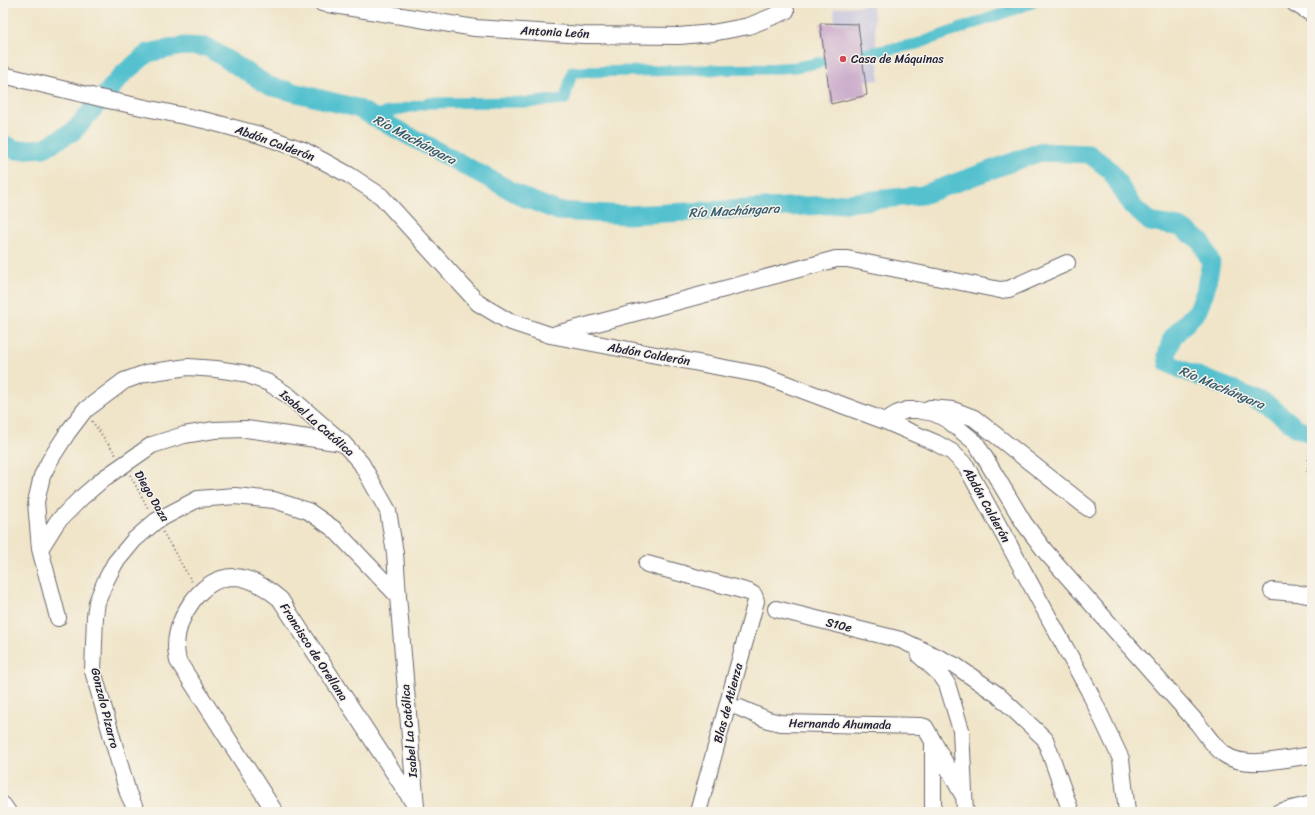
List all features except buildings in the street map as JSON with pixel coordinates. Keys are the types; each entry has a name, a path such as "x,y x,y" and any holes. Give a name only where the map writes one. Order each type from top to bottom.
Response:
{"street":[{"name":"Antonia León","path":"322,3 475,28 583,35 679,36 712,33 749,26 786,11"},
{"path":"1294,3 1312,14"},
{"name":"Abdón Calderón","path":"3,75 76,93 208,121 260,135 303,150 349,174 381,196 478,303 508,321 550,336 762,375 885,421 936,443 952,452 966,466 1089,691 1121,759 1127,812"},
{"path":"550,336 836,259 846,259 1000,290 1009,289 1067,262"},
{"name":"Isabel La Católica","path":"58,618 40,550 36,502 42,476 59,445 84,410 124,381 146,373 188,367 216,369 243,373 269,383 289,396 343,444 361,463 388,511 395,553 417,810"},
{"path":"885,421 896,414 907,410 931,408 953,410 974,418 1088,508"},
{"path":"917,410 934,413 948,420 976,443 1024,523 1045,551 1182,706 1213,744 1225,755 1241,761 1261,762 1312,755"},
{"path":"40,550 58,522 81,498 103,479 124,466 152,445 184,435 214,430 246,429 343,444"},
{"name":"Gonzalo Pizarro","path":"136,812 128,793 93,671 94,616 97,602 115,563 134,540 156,520 198,499 236,496 274,500 308,511 334,529 398,596"},
{"name":"Blas de Atienza","path":"647,564 749,592 754,595 756,601 698,812"},
{"name":"Francisco de Orellana","path":"275,812 178,661 176,645 180,624 186,610 199,594 208,587 220,580 233,577 250,580 265,587 280,599 417,810"},
{"path":"1272,591 1296,592 1312,596"},
{"name":"S10e","path":"776,609 901,640 956,666 998,695 1045,739 1071,812"},
{"path":"901,640 941,675 947,684 961,730 965,812"},
{"name":"Hernando Ahumada","path":"740,708 768,720 781,723 925,727 963,795"},
{"path":"933,743 933,812"},
{"path":"1279,812 1312,804"},
{"path":"3,805 8,812"}],"path":[{"name":"Diego Daza","path":"84,410 124,466 199,594"},
{"path":"1307,476 1312,422"}],"shaded area":[{"path":"873,5 879,80 840,83 834,8"}],"waterway":[{"path":"370,116 429,103 533,102 565,99 572,72 766,69 796,67 917,44 1032,3"},
{"name":"Río Machángara","path":"3,144 16,150 44,148 74,131 123,74 148,53 183,46 207,47 269,86 357,108 525,198 558,211 627,215 827,205 922,195 1040,152 1089,154 1110,170 1132,206 1150,222 1180,227 1201,241 1211,263 1205,292 1198,310 1172,338 1167,355 1168,363 1268,405 1297,428 1312,434"}],"place":[{"name":"Casa de Máquinas","path":"843,59"}]}
